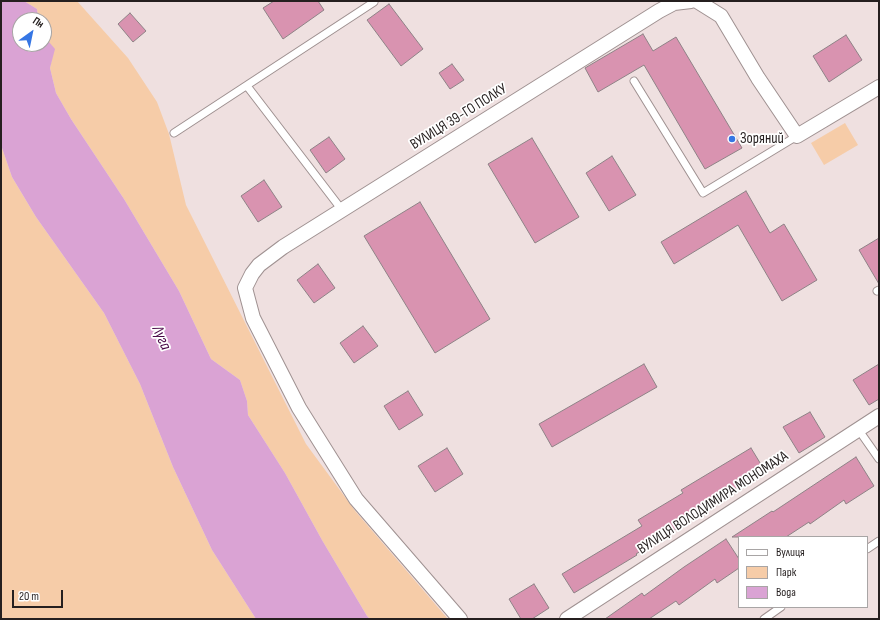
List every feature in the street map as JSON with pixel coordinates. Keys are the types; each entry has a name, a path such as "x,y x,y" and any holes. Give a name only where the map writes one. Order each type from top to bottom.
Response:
{"street":[{"name":"ВУЛИЦЯ 39-ГО ПОЛКУ","path":"460,619 356,499 299,408 252,318 245,288 252,274 259,265 283,247 656,6 691,1"},
{"path":"697,1 721,16 758,78 796,136 879,87"},
{"name":"ВУЛИЦЯ ВОЛОДИМИРА МОНОМАХА","path":"567,619 879,416"}],"lane":[{"path":"174,133 374,2"},
{"path":"634,82 703,193 796,136"},
{"path":"247,86 342,210"},
{"path":"858,429 879,460"},
{"path":"868,548 879,541"},
{"path":"764,619 780,608"}],"green space":[{"path":"24,1 77,1 128,58 157,102 169,134 186,205 306,444 356,512 448,619 370,619 367,616 322,540 285,473 248,415 247,401 240,380 211,359 179,291 124,199 71,119 56,93 50,68 54,49 52,46 52,12 37,12 37,9"},
{"path":"845,123 858,145 824,165 811,143"},
{"path":"1,145 12,177 36,217 104,313 140,384 173,467 212,550 256,619 1,619"}],"water":[{"name":"Луга","path":"1,1 24,1 37,9 37,12 12,12 12,52 52,52 52,45 55,49 50,68 56,93 71,119 124,199 179,291 211,359 240,380 247,401 248,415 285,473 322,540 370,619 256,619 212,550 173,467 140,384 104,313 36,217 12,177 1,145"}],"building":[{"path":"274,1 318,1 324,10 283,39 263,8"},
{"path":"389,4 423,49 401,66 367,20"},
{"path":"130,13 146,31 133,42 118,24"},
{"path":"643,34 653,51 676,37 742,148 705,169 644,65 598,92 585,68"},
{"path":"846,35 862,60 829,82 813,56"},
{"path":"452,64 464,80 450,89 439,73"},
{"path":"329,137 345,159 326,173 310,150"},
{"path":"532,138 579,217 535,243 488,164"},
{"path":"612,156 636,195 609,211 586,173"},
{"path":"264,180 282,207 258,222 241,196"},
{"path":"746,191 770,233 784,224 817,280 782,301 738,225 674,264 661,242"},
{"path":"420,202 490,319 435,353 364,236"},
{"path":"879,238 879,284 859,250"},
{"path":"318,264 335,288 314,303 297,280"},
{"path":"363,326 378,346 354,363 340,343"},
{"path":"644,364 657,387 552,447 539,424"},
{"path":"879,364 879,399 869,405 853,380"},
{"path":"408,391 423,415 399,430 384,406"},
{"path":"810,412 825,437 799,453 783,427"},
{"path":"447,448 463,474 435,492 418,466"},
{"path":"751,448 765,471 721,497 723,500 636,554 637,555 574,593 562,574 642,526 638,520 683,493 681,490"},
{"path":"856,457 874,486 846,504 844,500 810,524 809,522 788,536 732,537 772,511 773,512"},
{"path":"726,539 738,557 738,569 717,583 715,579 679,605 676,601 649,619 605,619 642,593 644,596"},
{"path":"534,584 549,608 532,619 521,619 509,599"}],"place":[{"name":"Зоряний","path":"732,139"}]}
